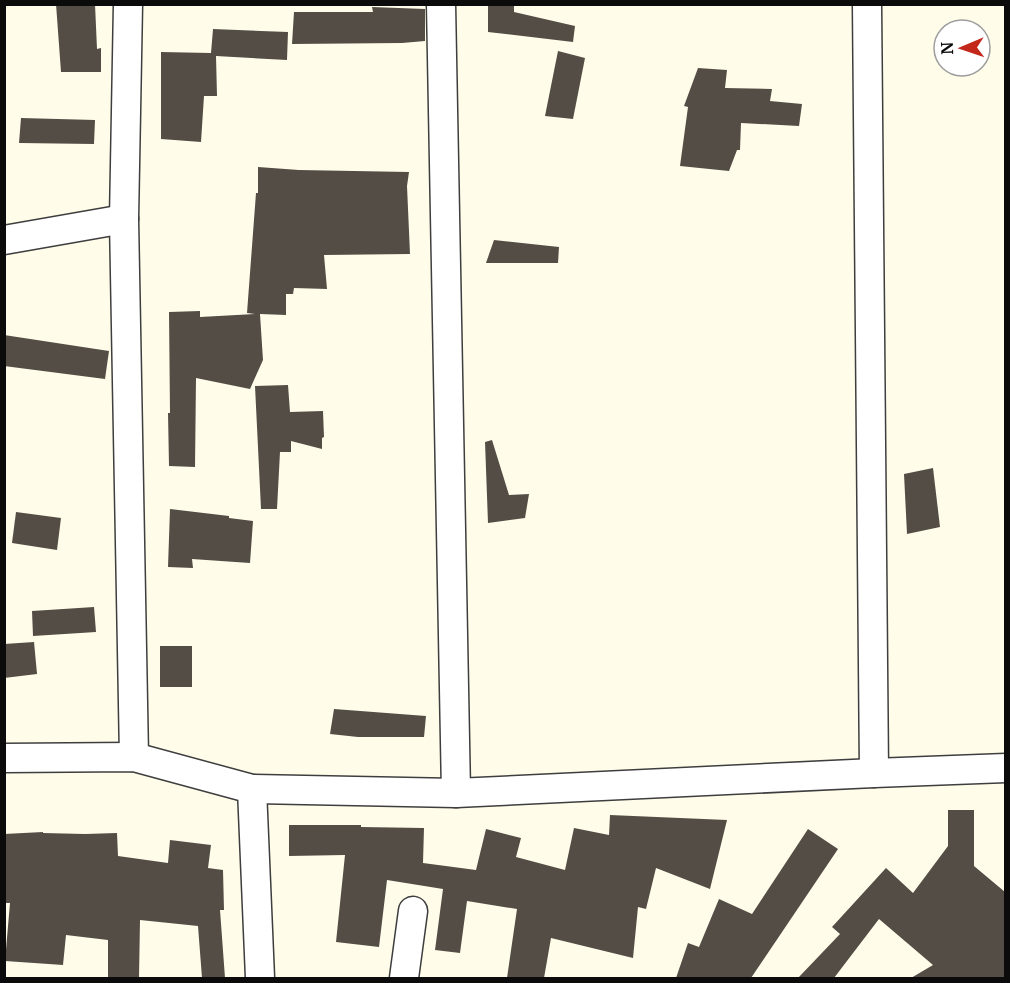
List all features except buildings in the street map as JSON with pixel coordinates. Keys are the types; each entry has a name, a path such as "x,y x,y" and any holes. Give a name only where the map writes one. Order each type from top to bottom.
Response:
{"street":[{"path":"128,4 124,219 134,758"},
{"path":"441,4 456,793"},
{"path":"867,4 874,773"},
{"path":"4,240 124,219"},
{"path":"4,758 134,758 252,789 456,793 1005,768"},
{"path":"252,789 260,978"},
{"path":"404,978 413,911"}]}
